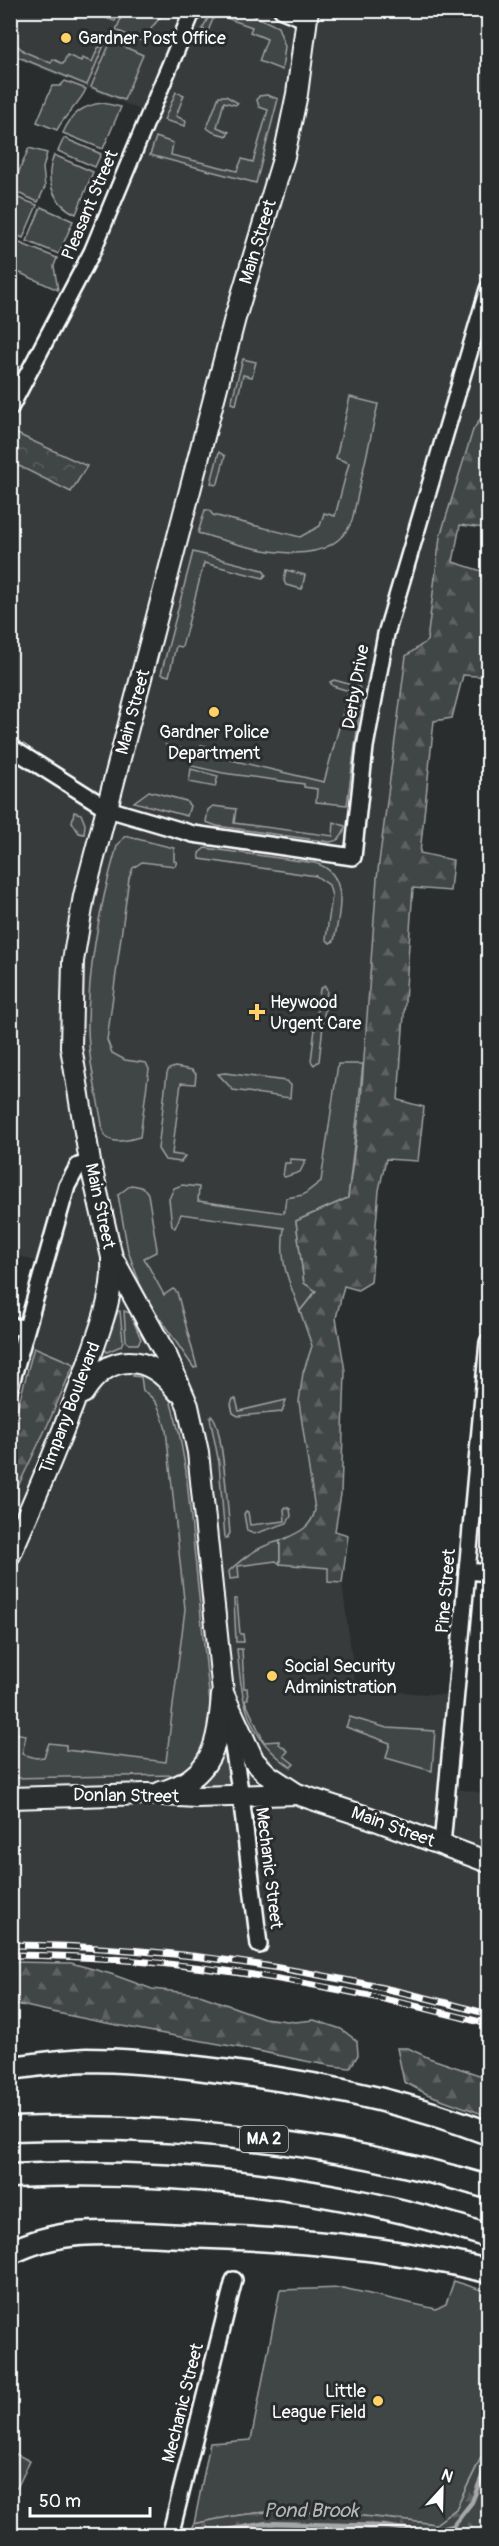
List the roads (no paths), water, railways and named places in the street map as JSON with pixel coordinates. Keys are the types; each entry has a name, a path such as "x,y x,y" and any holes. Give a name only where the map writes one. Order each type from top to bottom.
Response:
{"highway":[{"path":"10,2068 63,2062 99,2061 155,2063 250,2074 381,2099 439,2115 489,2133"},
{"name":"MA 2","path":"10,2129 141,2129 259,2138 385,2160 489,2187"},
{"path":"10,2176 185,2178 282,2188 376,2205 489,2236"},
{"path":"10,2253 44,2239 82,2233 238,2236 337,2243 489,2271"}],"main road":[{"name":"Main Street","path":"308,15 287,146 235,318 81,915 73,961 71,1047 90,1162 112,1257 167,1357 188,1406 198,1452 223,1693 254,1761 268,1775 297,1794 489,1862"},
{"name":"Timpany Boulevard","path":"10,1554 68,1422 105,1313 112,1272 112,1257"},
{"name":"Main Street","path":"68,1422 92,1379 107,1367 120,1361 134,1361 150,1366 169,1380 188,1406"},
{"path":"147,1794 173,1788 186,1782 203,1768 218,1738 223,1693"},
{"name":"Donlan Street","path":"13,1796 147,1794 196,1797 241,1796"},
{"name":"Main Street","path":"241,1796 297,1794"}],"street":[{"name":"Pleasant Street","path":"10,408 92,252 193,10"},
{"path":"282,10 308,15"},
{"name":"Derby Drive","path":"108,809 193,834 353,857 365,747 386,634 489,289"},
{"path":"10,747 108,809"},
{"path":"10,1387 67,1186 78,1166 90,1162"},
{"path":"10,1324 26,1329"},
{"name":"Pine Street","path":"442,1845 489,1342"},
{"path":"467,1571 489,1573"},
{"name":"Main Street","path":"223,1693 241,1796"},
{"name":"Mechanic Street","path":"241,1796 259,1945"},
{"name":"Mechanic Street","path":"170,2535 234,2280"}],"waterway":[{"name":"Pond Brook","path":"202,2534 267,2523 384,2526 426,2533 453,2526 472,2502 488,2461"}],"railway":[{"path":"10,1945 131,1950 251,1964 370,1985 488,2014"},
{"path":"10,1955 132,1960 252,1974 370,1996 488,2024"}],"place":[{"name":"Gardner Post Office","path":"66,38"},
{"name":"Gardner Police Department","path":"214,712"},
{"name":"Heywood Urgent Care","path":"257,1012"},
{"name":"Social Security Administration","path":"272,1676"},
{"name":"Little League Field","path":"378,2401"}]}
